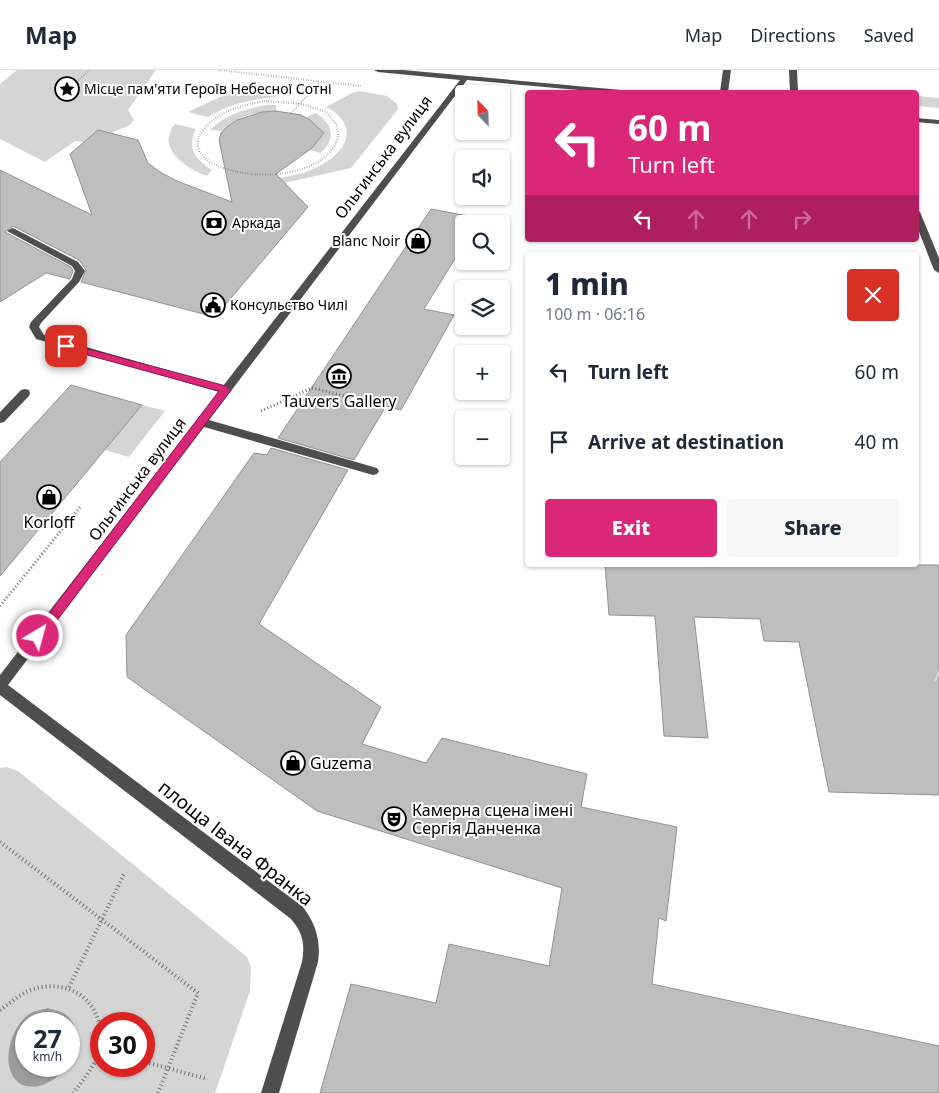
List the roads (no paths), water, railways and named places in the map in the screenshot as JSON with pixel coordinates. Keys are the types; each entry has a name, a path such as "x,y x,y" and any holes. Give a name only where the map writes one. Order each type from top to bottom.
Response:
{"street":[{"path":"378,70 599,90"},
{"path":"724,90 727,70"},
{"path":"794,70 794,90"},
{"name":"Ольгинська вулиця","path":"0,686 465,78"},
{"path":"919,120 939,122"},
{"path":"919,220 939,270"},
{"path":"12,232 74,264 80,271 76,280 36,322 34,327 40,338 226,390"},
{"path":"0,419 25,393"},
{"path":"201,422 373,471"},
{"name":"площа Івана Франка","path":"0,686 297,913 306,923 311,934 313,948 270,1093"}],"place":[{"name":"Місце пам'яти Героїв Небесної Сотні","path":"67,89"},
{"name":"Аркада","path":"214,223"},
{"name":"Blanc Noir","path":"418,241"},
{"name":"Консульство Чилі","path":"213,305"},
{"name":"Tauvers Gallery","path":"339,376"},
{"name":"Korloff","path":"49,497"},
{"name":"Guzema","path":"293,763"},
{"name":"Камерна сцена імені Сергія Данченка","path":"394,819"}]}
